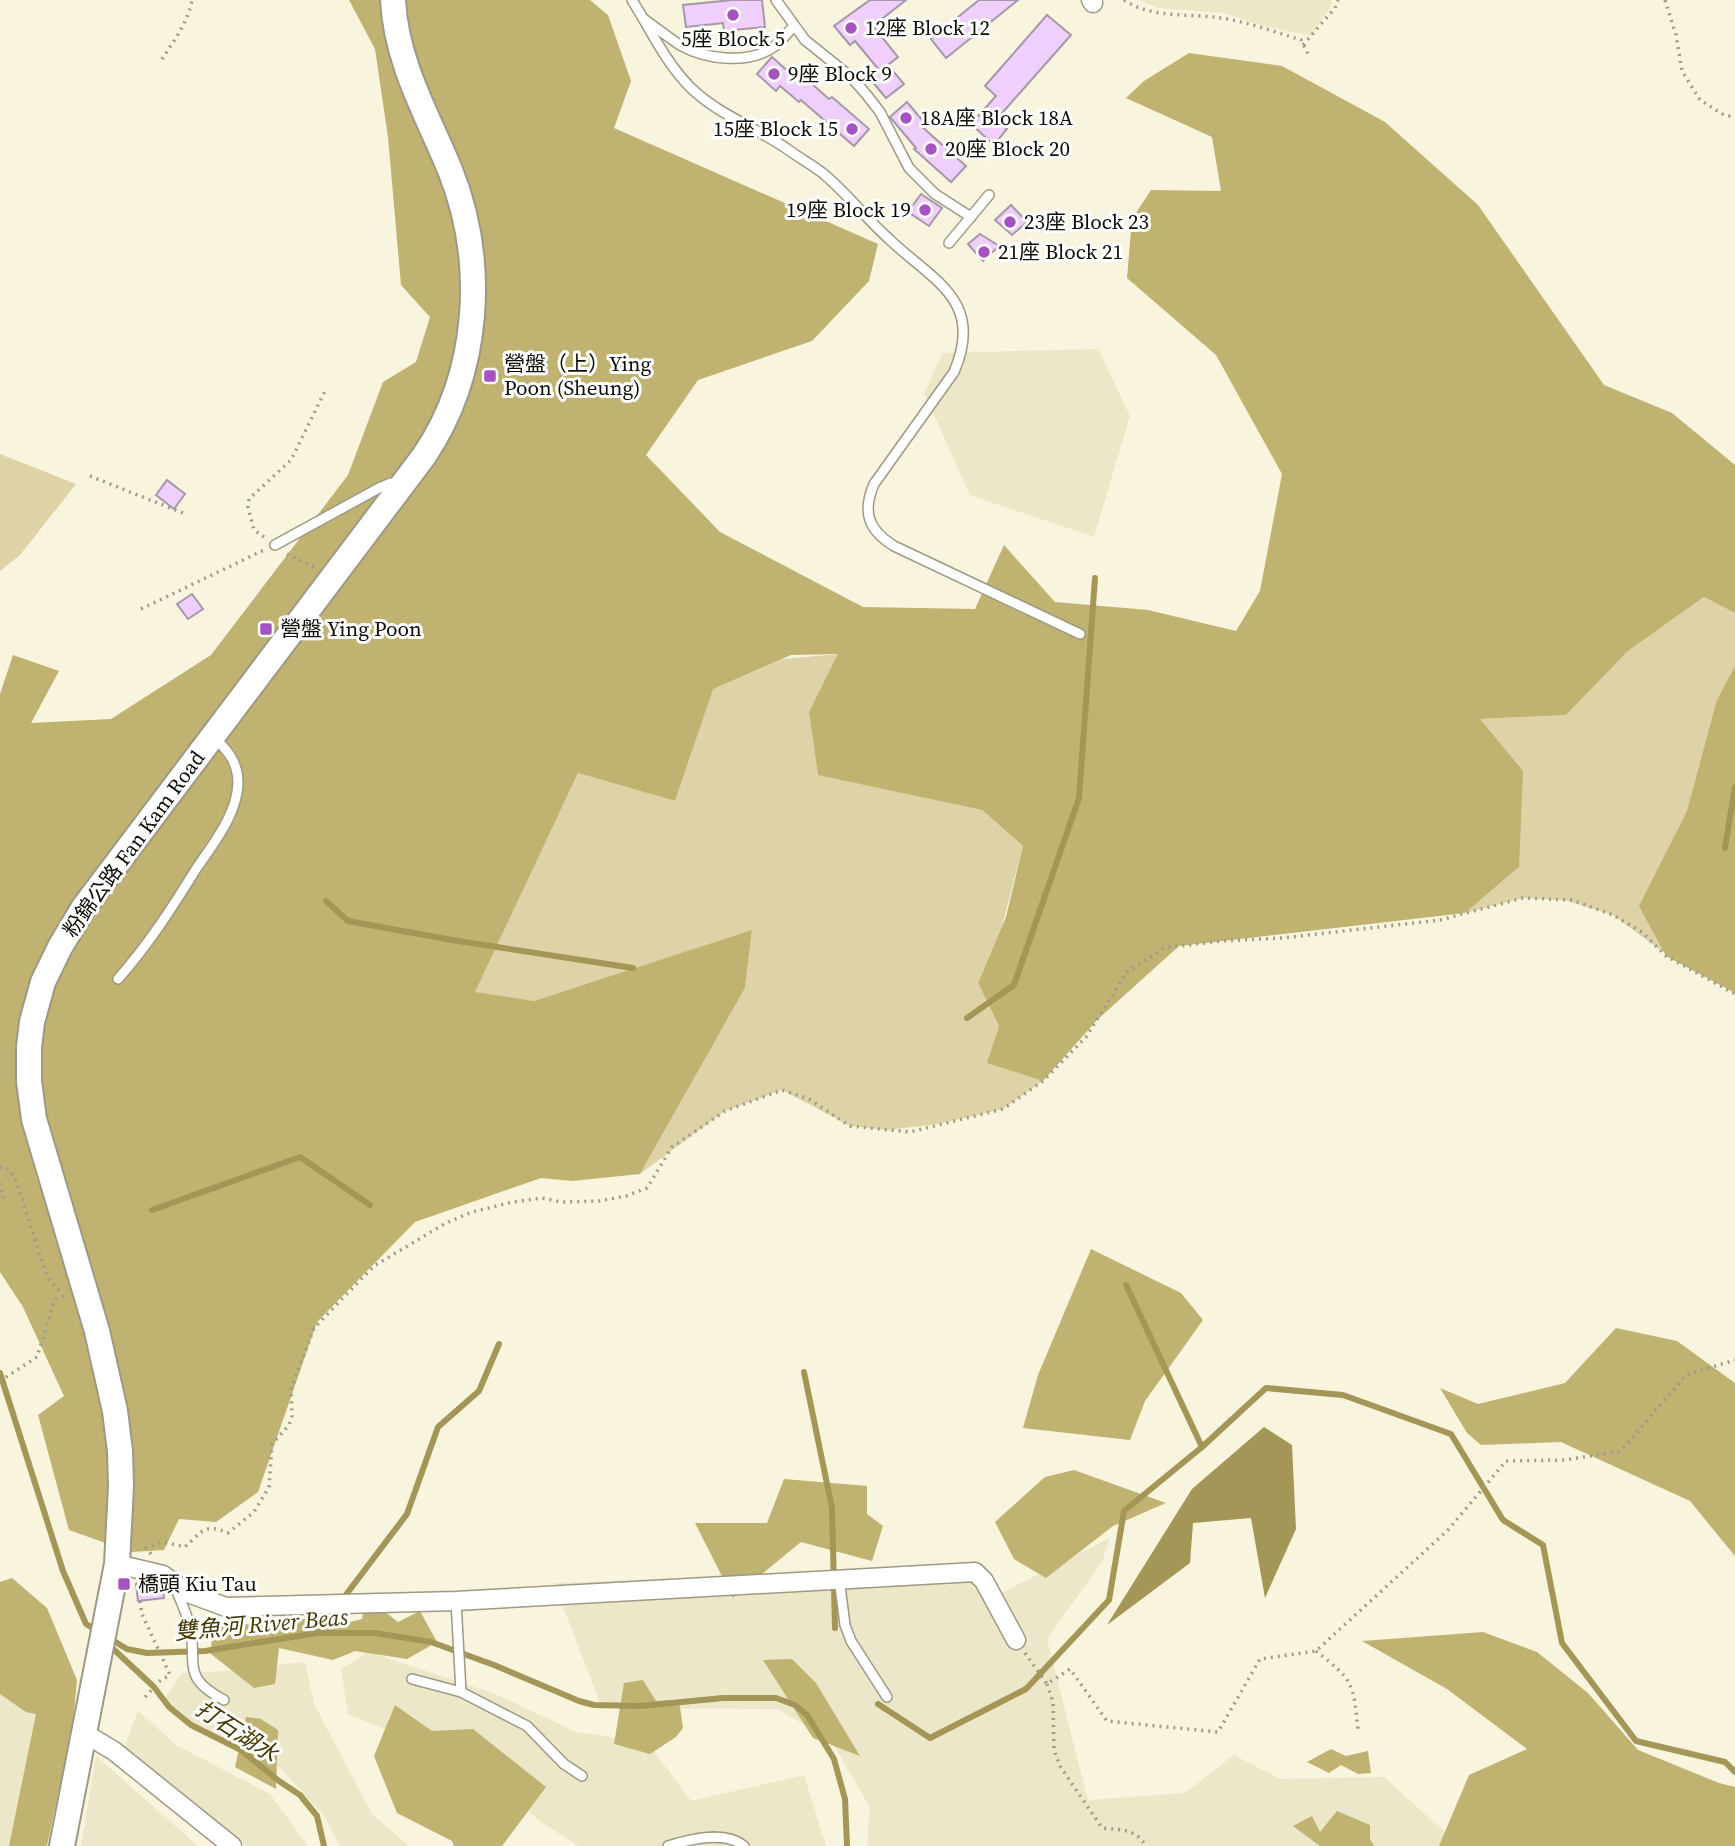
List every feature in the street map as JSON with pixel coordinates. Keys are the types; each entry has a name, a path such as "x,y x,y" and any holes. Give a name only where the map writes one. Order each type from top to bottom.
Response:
{"main road":[{"name":"粉錦公路 Fan Kam Road","path":"62,1846 117,1564 120,1451 115,1411 97,1331 34,1119 29,1072 30,1033 43,982 76,919 432,444 452,402 469,342 473,289 470,242 463,208 450,169 403,59 396,35 393,0"}],"street":[{"path":"117,1564 163,1575 188,1593 226,1607 456,1601 975,1572 984,1581 1016,1640"},
{"path":"84,1733 114,1751 232,1846"}],"lane":[{"path":"632,0 669,63 691,88 716,109 786,148 824,175 890,241 936,278 948,290 957,305 963,321 961,356 954,372 874,484 868,505 872,526 881,538 894,546 1080,634"},
{"path":"776,0 805,40 851,77 866,94 880,112 909,168 921,182 949,205 971,217"},
{"path":"643,18 681,45 698,52 735,58 749,57 776,45 794,26"},
{"path":"949,243 989,195"},
{"path":"275,545 379,488 390,483 402,485"},
{"path":"118,979 156,932 233,809 238,783 235,764 228,751 212,737"},
{"path":"839,1578 845,1625 851,1641 887,1697"},
{"path":"172,1581 187,1619 192,1672 205,1688 224,1700"},
{"path":"456,1601 461,1692"},
{"path":"412,1679 461,1692 527,1726 564,1764 582,1776"},
{"path":"668,1846 719,1837 731,1838 744,1846"}],"path":[{"path":"162,59 180,31 192,0"},
{"path":"1124,0 1157,12 1235,21 1301,40 1308,54"},
{"path":"1303,45 1335,8 1338,0"},
{"path":"1665,0 1676,35 1682,71 1700,100 1724,115 1735,117"},
{"path":"141,609 275,545 254,530 248,507 249,499 291,460 326,389"},
{"path":"90,476 183,513"},
{"path":"288,554 317,568"},
{"path":"172,1581 165,1567 146,1548 163,1542 185,1547 203,1529 214,1527 229,1533 254,1512 269,1487 272,1444 289,1424 292,1416 291,1390 314,1328 374,1266 446,1223 472,1212 542,1198 561,1202 599,1201 626,1196 647,1188 673,1147 725,1111 782,1090 808,1099 850,1126 911,1132 1003,1109 1043,1080 1086,1038 1127,972 1164,948 1440,920 1523,898 1572,900 1613,915 1642,932 1666,956 1735,994"},
{"path":"0,1167 10,1170 17,1183 47,1276 66,1298 64,1296 55,1299 37,1357 0,1381"},
{"path":"0,1182 3,1197 0,1202"},
{"path":"1047,1684 1070,1668 1107,1721 1218,1732 1260,1659 1316,1651 1448,1530 1506,1461 1565,1460 1621,1451 1686,1375 1735,1360"},
{"path":"140,1601 142,1614 170,1675 158,1682 142,1701"},
{"path":"1016,1640 1047,1684 1053,1702 1054,1750 1060,1766 1102,1828 1128,1830 1139,1836 1146,1846"},
{"path":"1316,1651 1344,1674 1354,1692 1358,1730"}],"shaded area":[{"path":"349,0 590,0 608,15 631,81 614,128 878,244 869,281 812,341 698,380 646,455 720,532 863,607 975,609 1004,545 1055,602 1148,610 1236,631 1260,591 1282,474 1216,355 1127,278 1132,219 1151,190 1221,191 1212,137 1126,98 1144,81 1189,53 1282,66 1385,122 1478,205 1604,385 1672,413 1735,465 1735,613 1704,597 1628,651 1566,715 1480,719 1523,771 1519,867 1465,913 1179,946 1097,1020 1043,1081 987,1063 999,1026 978,983 1006,917 1023,846 982,810 818,775 809,712 838,654 791,655 713,689 675,801 578,773 475,992 534,1001 752,930 745,988 640,1174 572,1181 541,1178 415,1222 317,1322 258,1492 216,1522 179,1519 164,1550 131,1552 69,1530 38,1415 64,1396 23,1307 0,1272 0,694 13,655 59,671 31,723 111,719 211,655 348,475 383,382 416,362 430,317 401,285 388,137 375,49"},
{"path":"1138,0 1332,0 1331,7 1311,36 1223,13 1158,8"},
{"path":"1098,349 1130,416 1094,537 970,495 924,393 943,353"},
{"path":"0,454 76,484 20,555 0,571"},
{"path":"1704,597 1735,613 1735,989 1660,950 1613,915 1564,900 1523,898 1465,913 1519,867 1479,719 1566,715 1628,651"},
{"path":"839,654 809,712 818,774 982,810 1023,846 1002,926 978,983 999,1026 988,1063 1043,1081 1003,1109 938,1124 887,1130 850,1126 782,1090 725,1111 640,1174 745,988 752,931 534,1001 474,993 578,773 675,801 712,689 783,659"},
{"path":"1735,666 1735,993 1666,956 1639,906 1687,811 1717,700"},
{"path":"1091,1249 1181,1293 1203,1320 1145,1401 1130,1440 1023,1428 1038,1375"},
{"path":"1616,1328 1677,1341 1735,1383 1735,1556 1690,1501 1561,1442 1481,1445 1467,1433 1440,1388 1478,1404 1565,1383"},
{"path":"1264,1427 1292,1445 1296,1529 1265,1598 1251,1518 1193,1523 1190,1563 1107,1625 1192,1489"},
{"path":"1074,1470 1166,1503 1113,1526 1046,1578 1014,1559 995,1522 1045,1477"},
{"path":"784,1479 867,1486 867,1514 883,1526 872,1561 801,1542 733,1598 695,1523 767,1523"},
{"path":"1110,1538 1102,1562 1047,1639 1088,1800 1185,1793 1234,1755 1281,1779 1384,1777 1458,1844 1457,1846 867,1846 870,1807 830,1739 777,1709 602,1708 554,1583 981,1567 1002,1593"},
{"path":"12,1578 47,1608 77,1680 73,1723 47,1846 9,1846 36,1714 26,1712 0,1694 0,1582"},
{"path":"348,1596 346,1623 362,1619 366,1597 398,1622 420,1611 437,1642 407,1659 355,1651 333,1660 279,1648 275,1684 254,1688 211,1654 212,1627 315,1618"},
{"path":"1483,1632 1537,1652 1588,1693 1638,1750 1735,1787 1735,1846 1439,1846 1469,1775 1527,1749 1447,1689 1362,1641"},
{"path":"369,1652 495,1694 576,1732 647,1742 691,1801 804,1775 826,1846 578,1846 541,1822 467,1762 348,1714 341,1669"},
{"path":"792,1659 816,1683 860,1756 813,1738 763,1660"},
{"path":"305,1662 314,1704 372,1814 409,1846 340,1846 323,1814 280,1768 192,1727 163,1701 182,1673"},
{"path":"0,1680 70,1693 41,1846 0,1846"},
{"path":"643,1680 656,1701 679,1700 683,1728 676,1737 650,1754 614,1744 624,1683"},
{"path":"395,1705 432,1731 473,1729 546,1787 502,1846 454,1846 452,1841 397,1813 374,1756"},
{"path":"138,1711 176,1745 270,1794 308,1846 246,1846 124,1748"},
{"path":"246,1717 261,1719 278,1730 276,1789 235,1767"},
{"path":"1331,1749 1346,1756 1368,1751 1371,1773 1358,1774 1341,1765 1329,1773 1307,1762"},
{"path":"96,1756 198,1846 81,1846"},
{"path":"1337,1811 1370,1825 1370,1839 1374,1846 1320,1846 1293,1826 1312,1816 1320,1832"}],"building":[{"path":"762,0 765,27 724,31 723,23 686,27 683,5"},
{"path":"870,0 906,0 873,26 898,57 880,71 855,41 850,45 834,26"},
{"path":"979,0 1018,0 946,58 931,39"},
{"path":"1047,15 1071,35 996,120 1007,129 994,145 971,124 996,96 985,86"},
{"path":"772,57 791,74 795,69 869,129 854,146 801,100 799,102 780,86 776,91 757,74"},
{"path":"888,65 904,84 886,98 870,79"},
{"path":"907,102 923,121 919,124 966,166 951,182 914,149 916,148 890,117"},
{"name":"19座 Block 19","path":"921,194 942,208 929,226 908,212"},
{"name":"23座 Block 23","path":"1011,205 1027,222 1012,235 995,220"},
{"name":"21座 Block 21","path":"980,234 999,246 983,261 968,244"},
{"path":"167,480 185,494 174,509 156,495"},
{"path":"192,594 203,609 188,619 177,604"},
{"path":"147,1583 163,1589 164,1598 138,1601 136,1584"}],"waterway":[{"path":"967,1018 1014,985 1079,798 1095,578"},
{"path":"1725,848 1735,787"},
{"path":"326,901 348,921 633,968"},
{"path":"152,1210 300,1157 370,1205"},
{"path":"1126,1285 1202,1447"},
{"path":"342,1600 407,1514 438,1427 479,1391 499,1344"},
{"path":"804,1372 832,1508 835,1628"},
{"name":"雙魚河 River Beas","path":"0,1373 63,1571 86,1624 99,1632"},
{"path":"878,1704 930,1738 1026,1689 1109,1600 1124,1511 1202,1447 1266,1388 1343,1395 1451,1434 1503,1520 1543,1545 1562,1643 1636,1741 1725,1762 1735,1772"},
{"path":"317,1633 335,1608"},
{"name":"雙魚河 River Beas","path":"109,1638 127,1649 147,1653 205,1651 317,1633 375,1633 431,1642 594,1705 640,1706 723,1698 776,1698 795,1705 807,1715 834,1759 845,1799 847,1846"},
{"name":"打石湖水","path":"108,1644 154,1687 169,1707 191,1725 241,1750 300,1795 317,1816 324,1846"}],"place":[{"name":"5座 Block 5","path":"733,15"},
{"name":"12座 Block 12","path":"851,28"},
{"name":"9座 Block 9","path":"774,74"},
{"name":"18A座 Block 18A","path":"906,118"},
{"name":"15座 Block 15","path":"852,129"},
{"name":"20座 Block 20","path":"931,149"},
{"name":"19座 Block 19","path":"925,210"},
{"name":"23座 Block 23","path":"1010,222"},
{"name":"21座 Block 21","path":"984,252"},
{"name":"營盤（上）Ying Poon (Sheung)","path":"490,376"},
{"name":"營盤 Ying Poon","path":"266,629"},
{"name":"橋頭 Kiu Tau","path":"124,1584"}]}
